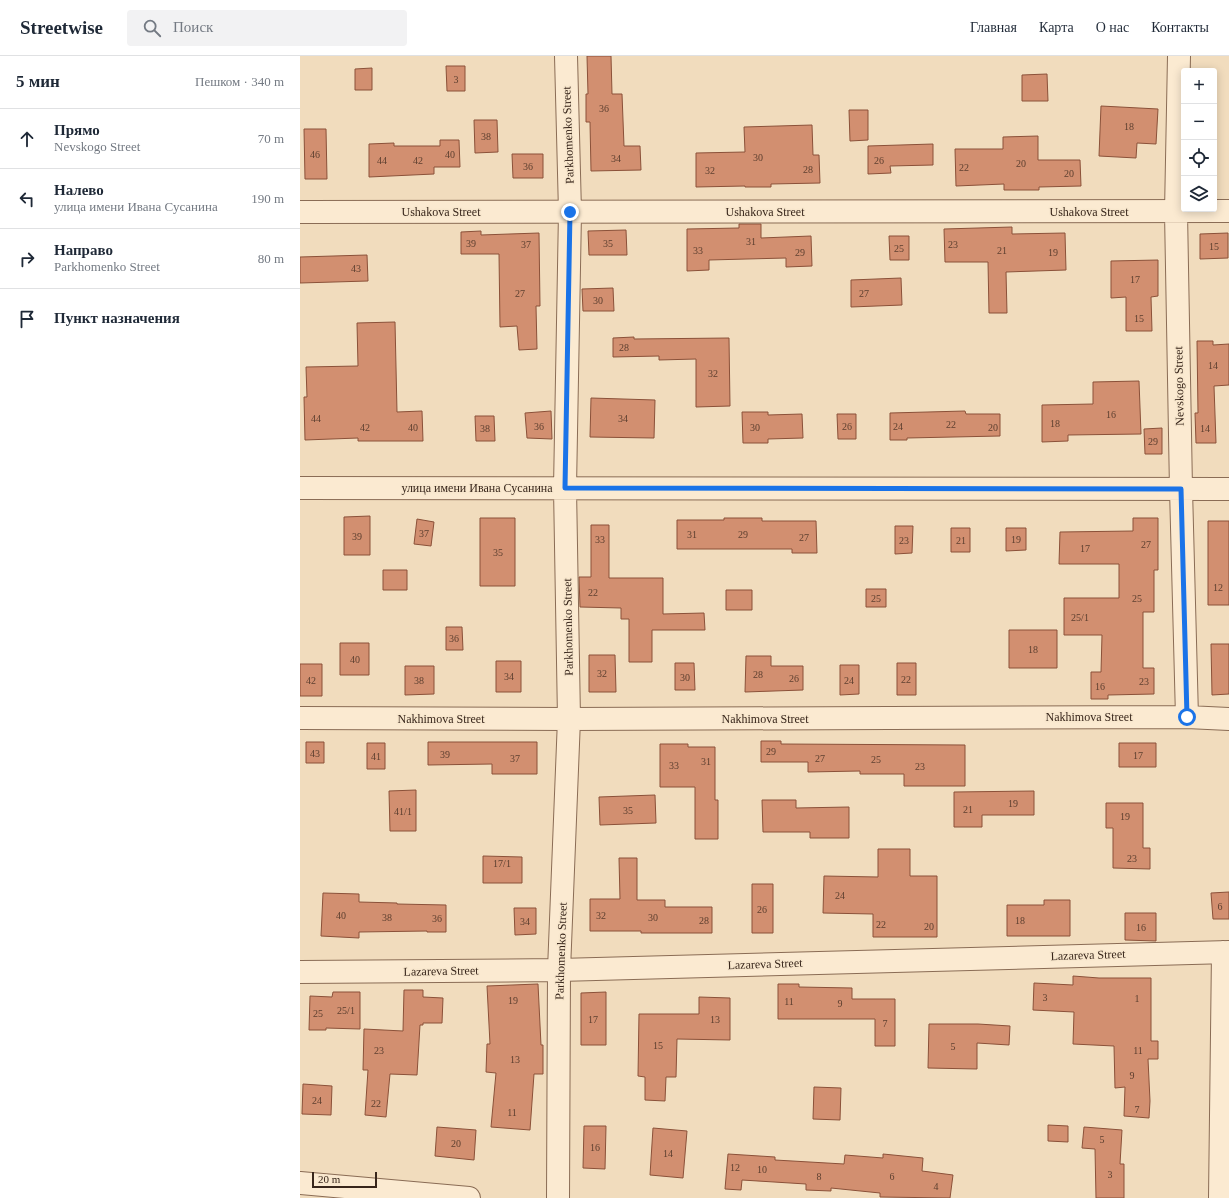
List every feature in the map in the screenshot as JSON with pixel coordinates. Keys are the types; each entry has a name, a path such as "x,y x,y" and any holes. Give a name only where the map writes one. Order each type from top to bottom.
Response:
{"street":[{"name":"Parkhomenko Street","path":"558,1198 559,970 569,719 565,488 570,212 566,56"},
{"name":"Nevskogo Street","path":"1178,56 1176,212 1187,717"},
{"name":"Ushakova Street","path":"300,212 1229,211"},
{"name":"улица имени Ивана Сусанина","path":"300,488 1229,490"},
{"name":"Nakhimova Street","path":"300,718 569,719 1187,717 1229,719"},
{"name":"Lazareva Street","path":"300,972 559,970 1226,952"},
{"path":"1220,1198 1226,952"},
{"path":"300,1183 469,1198"}],"building":[{"path":"587,56 611,56 612,94 622,94 624,146 640,146 641,170 591,171 590,122 586,122 586,94 588,94"},
{"path":"446,66 465,66 465,91 447,91"},
{"path":"372,68 372,90 355,90 355,69"},
{"path":"1047,74 1048,101 1022,101 1022,75"},
{"path":"1101,106 1158,109 1156,144 1137,143 1136,158 1099,156"},
{"path":"849,110 868,110 868,140 850,141"},
{"path":"474,120 497,120 498,152 475,153"},
{"path":"812,125 813,155 819,155 820,183 771,184 771,187 696,187 696,153 745,152 744,127"},
{"path":"304,129 326,129 327,179 305,179"},
{"path":"1038,136 1038,160 1080,160 1081,186 1039,187 1039,190 1004,190 1004,184 956,186 955,149 1003,149 1003,137"},
{"path":"440,140 459,140 460,167 434,167 434,174 369,177 369,144 394,143 394,146 440,146"},
{"path":"933,144 933,165 890,166 891,173 868,174 868,146"},
{"path":"512,154 543,154 543,178 513,178"},
{"path":"739,224 761,224 761,238 811,236 812,266 786,267 786,258 709,260 709,270 687,271 687,229 739,228"},
{"path":"1012,227 1012,234 1065,233 1066,270 1006,272 1007,313 989,313 988,262 945,262 944,229"},
{"path":"626,230 627,255 589,255 588,231"},
{"path":"481,231 481,235 539,233 540,306 536,306 537,349 519,350 517,326 500,327 499,254 461,254 461,232"},
{"path":"1228,233 1228,258 1200,259 1200,234"},
{"path":"889,236 909,236 909,260 890,260"},
{"path":"367,255 368,281 300,283 300,257"},
{"path":"1158,260 1158,296 1151,297 1152,331 1126,331 1126,297 1111,298 1111,261"},
{"path":"901,278 902,305 851,307 851,280"},
{"path":"613,288 614,311 583,311 582,289"},
{"path":"395,322 397,412 422,411 423,441 358,441 358,438 305,440 304,397 307,397 306,367 358,366 357,323"},
{"path":"634,337 634,339 729,338 730,406 696,407 696,359 659,360 659,356 613,357 613,338"},
{"path":"1197,341 1213,341 1213,345 1229,344 1229,385 1214,386 1216,443 1196,443 1195,413 1198,413"},
{"path":"1139,381 1141,434 1068,435 1068,441 1042,442 1042,405 1093,404 1093,382"},
{"path":"591,398 655,400 654,438 590,437"},
{"path":"551,411 552,439 527,438 525,413"},
{"path":"965,411 966,414 1000,414 1000,436 907,438 907,440 890,440 890,413"},
{"path":"742,412 768,412 768,415 802,414 803,438 768,439 768,443 743,443"},
{"path":"837,414 856,414 856,439 838,439"},
{"path":"475,416 494,416 495,441 476,441"},
{"path":"1162,428 1162,454 1145,454 1144,429"},
{"path":"370,516 370,555 344,555 344,517"},
{"path":"480,518 515,518 515,586 480,586"},
{"path":"724,518 762,518 762,521 816,521 817,553 792,553 792,549 677,549 677,520 724,520"},
{"path":"1133,518 1158,518 1158,570 1154,570 1154,612 1143,612 1143,668 1154,668 1154,694 1108,695 1108,699 1091,699 1091,672 1101,672 1102,635 1064,635 1064,598 1119,598 1119,564 1059,564 1060,532 1133,531"},
{"path":"417,519 434,522 431,546 414,544"},
{"path":"1208,521 1229,521 1229,605 1208,605"},
{"path":"591,525 609,525 609,578 663,578 663,614 704,613 705,630 652,630 652,662 629,662 629,619 621,619 621,608 580,607 579,577 591,577"},
{"path":"895,526 913,526 912,553 895,554"},
{"path":"951,528 970,528 970,552 951,552"},
{"path":"1006,528 1026,528 1026,550 1006,551"},
{"path":"383,570 407,570 407,590 383,590"},
{"path":"866,589 886,589 886,607 866,607"},
{"path":"726,590 752,590 752,610 726,610"},
{"path":"446,627 462,627 463,650 446,650"},
{"path":"1009,630 1057,630 1057,668 1009,668"},
{"path":"340,643 369,643 369,675 340,675"},
{"path":"1211,644 1229,644 1229,694 1212,695"},
{"path":"589,655 615,655 616,692 589,692"},
{"path":"746,656 771,656 771,666 803,666 803,690 745,692"},
{"path":"496,661 521,661 521,692 496,692"},
{"path":"675,663 694,663 695,690 675,690"},
{"path":"897,663 916,663 916,695 897,695"},
{"path":"300,664 322,664 322,696 300,696"},
{"path":"840,665 859,665 859,694 840,695"},
{"path":"405,666 434,666 434,694 405,695"},
{"path":"761,741 781,741 781,744 965,745 965,786 904,786 904,774 860,774 860,771 808,772 808,762 761,762"},
{"path":"306,742 324,742 324,763 306,763"},
{"path":"428,742 537,742 537,774 492,774 492,764 428,765"},
{"path":"367,743 385,743 385,769 367,769"},
{"path":"1119,743 1156,743 1156,767 1119,767"},
{"path":"660,744 688,744 688,747 715,747 715,800 718,800 718,839 695,839 695,787 660,787"},
{"path":"416,790 416,831 390,831 389,791"},
{"path":"1034,791 1034,815 982,815 982,827 954,827 954,792"},
{"path":"655,795 656,823 600,825 599,797"},
{"path":"762,800 796,800 796,808 849,807 849,838 810,838 810,832 763,832"},
{"path":"1106,803 1143,803 1143,848 1150,848 1150,869 1113,868 1113,828 1106,828"},
{"path":"878,849 910,849 910,876 937,876 937,937 873,937 873,914 823,913 824,876 878,877"},
{"path":"483,856 522,857 522,883 483,883"},
{"path":"619,858 637,858 637,900 665,900 665,907 712,907 712,933 590,931 590,899 620,899"},
{"path":"752,884 773,884 773,933 752,933"},
{"path":"1229,892 1229,919 1213,919 1211,893"},
{"path":"323,893 359,894 359,902 446,905 446,932 359,932 359,938 321,936"},
{"path":"1044,900 1070,900 1070,936 1007,936 1007,905 1044,905"},
{"path":"514,908 536,908 536,934 515,935"},
{"path":"1125,913 1156,913 1156,941 1125,940"},
{"path":"1073,976 1099,978 1151,978 1151,1041 1158,1041 1158,1059 1148,1059 1150,1101 1149,1118 1124,1116 1125,1087 1115,1088 1114,1046 1073,1044 1074,1012 1033,1010 1034,983 1073,985"},
{"path":"538,984 541,1045 543,1045 543,1074 534,1074 530,1130 491,1127 496,1073 486,1072 487,1044 490,1044 487,986"},
{"path":"778,984 799,984 799,987 852,988 852,999 895,999 895,1046 875,1046 875,1019 778,1019"},
{"path":"404,990 423,990 423,997 443,998 442,1023 423,1023 423,1025 420,1025 417,1075 390,1074 386,1117 365,1115 368,1070 363,1070 364,1029 403,1031"},
{"path":"333,992 360,992 360,1029 326,1028 326,1030 309,1030 310,996 332,997"},
{"path":"606,992 606,1045 581,1045 581,993"},
{"path":"699,997 730,998 730,1040 677,1039 676,1077 666,1077 665,1101 645,1100 645,1077 638,1076 639,1014 699,1014"},
{"path":"929,1024 978,1024 1010,1026 1009,1045 977,1043 977,1069 928,1068"},
{"path":"303,1084 332,1086 331,1115 302,1114"},
{"path":"814,1087 841,1088 840,1120 813,1119"},
{"path":"1048,1125 1068,1126 1068,1142 1048,1141"},
{"path":"584,1126 606,1126 605,1169 583,1168"},
{"path":"437,1127 476,1130 474,1160 435,1156"},
{"path":"1084,1127 1122,1130 1120,1164 1124,1164 1124,1198 1096,1198 1095,1149 1082,1148"},
{"path":"653,1128 687,1131 683,1178 650,1175"},
{"path":"728,1154 775,1157 775,1160 844,1164 845,1155 883,1158 883,1154 923,1158 922,1171 953,1175 950,1198 880,1197 880,1193 831,1188 831,1191 806,1190 806,1184 742,1180 741,1190 725,1189"}],"route":[{"path":"570,212 565,488 1181,489 1187,717"}]}
